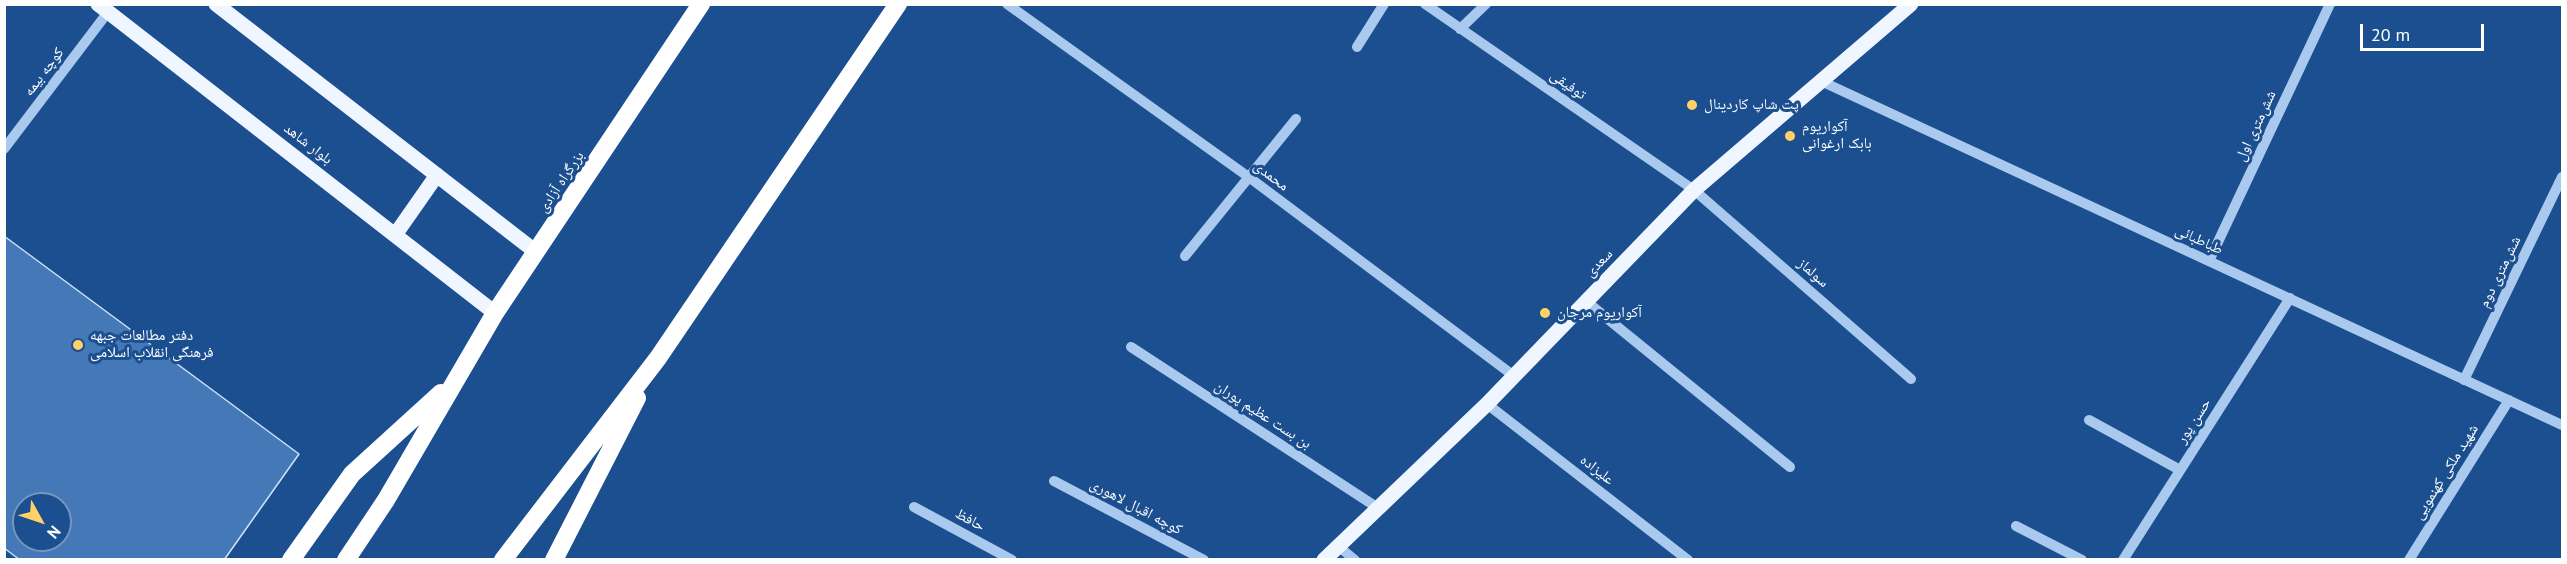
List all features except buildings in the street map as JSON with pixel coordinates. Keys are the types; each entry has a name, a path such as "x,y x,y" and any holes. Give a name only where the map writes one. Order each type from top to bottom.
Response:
{"highway":[{"name":"بزرگراه آزادی","path":"346,560 386,500 495,313 701,4"},
{"path":"503,560 658,358 898,4"},
{"path":"554,560 658,358"},
{"name":"بزرگراه آزادی","path":"291,560 352,474 454,382"}],"main road":[{"path":"216,4 536,252"},
{"name":"سعدی","path":"1324,560 1487,404 1694,190 1823,82 1911,4"},
{"name":"بلوار شاهد","path":"103,8 495,313"},
{"path":"395,235 437,175"}],"street":[{"name":"محمدی","path":"1007,4 1250,178 1514,376"},
{"path":"1357,47 1384,4"},
{"name":"توفیقی","path":"1425,4 1694,190"},
{"path":"1460,29 1486,4"},
{"name":"شش‌متری اول","path":"2209,261 2330,4"},
{"name":"کوچه بیمه","path":"4,149 103,8"},
{"name":"طباطبائی","path":"1823,82 2562,425"},
{"path":"1185,256 1296,119"},
{"name":"شش‌متری دوم","path":"2464,380 2562,177"},
{"name":"سولماز","path":"1694,190 1911,379"},
{"name":"حسن پور","path":"2123,560 2290,298"},
{"path":"1587,302 1790,466"},
{"name":"بن بست عظیم پوران","path":"1131,347 1378,508"},
{"name":"شهید ملکی کهنمویی","path":"2409,560 2509,400"},
{"name":"علیزاده","path":"1487,404 1688,560"},
{"path":"2089,420 2180,470"},
{"name":"کوچه اقبال لاهوری","path":"1054,481 1204,560"},
{"name":"حافظ","path":"914,507 1012,560"},
{"path":"2016,526 2082,560"},
{"path":"1338,546 1355,560"}],"place":[{"name":"پت شاپ کاردینال","path":"1692,105"},
{"name":"آکواریوم بابک ارغوانی","path":"1790,136"},
{"name":"آکواریوم مرجان","path":"1545,313"},
{"name":"دفتر مطالعات جبهه فرهنگی انقلاب اسلامی","path":"78,345"}]}
